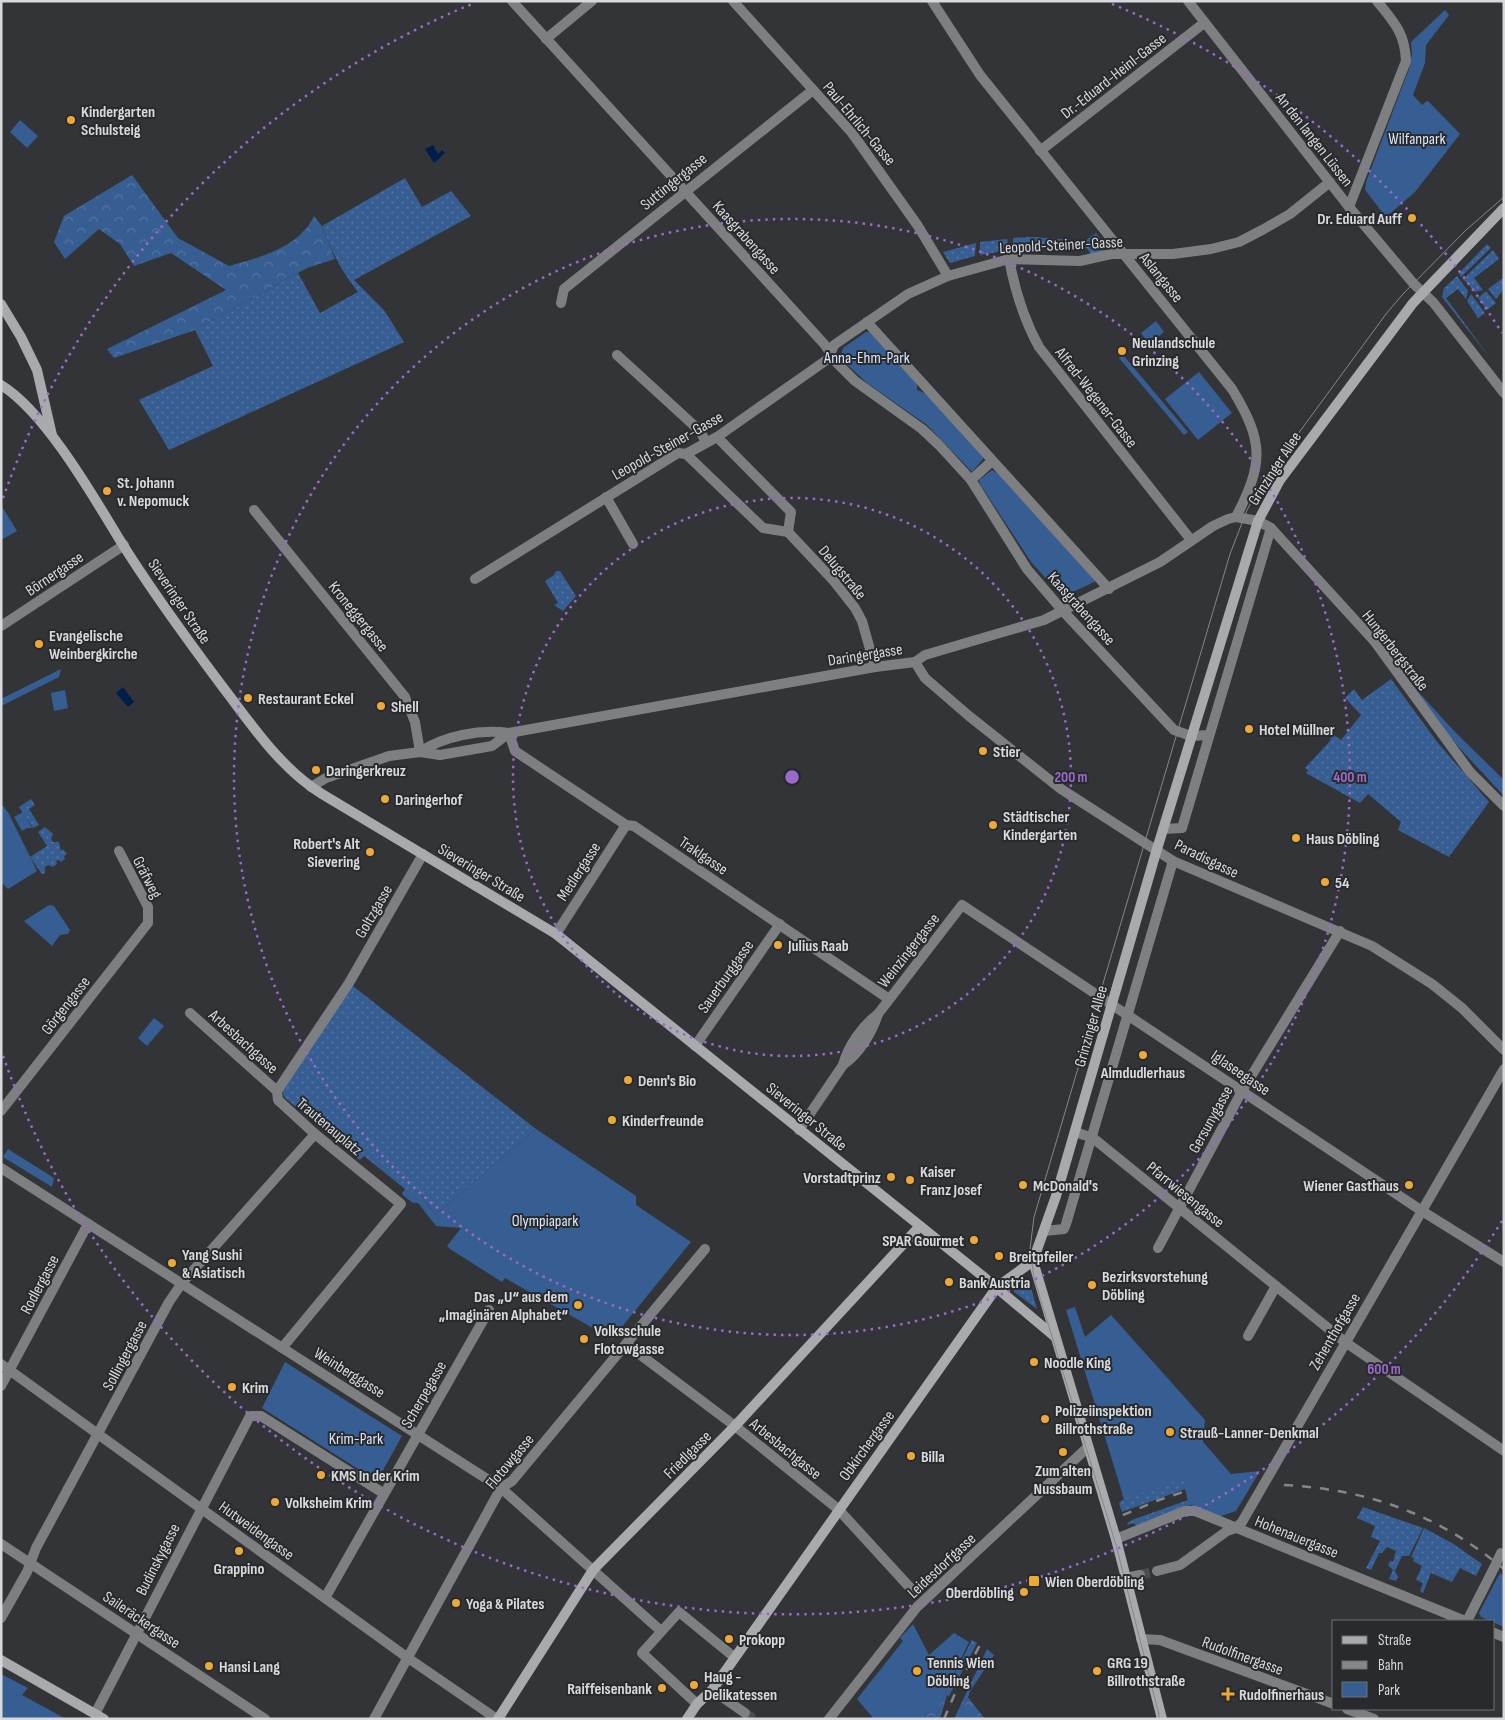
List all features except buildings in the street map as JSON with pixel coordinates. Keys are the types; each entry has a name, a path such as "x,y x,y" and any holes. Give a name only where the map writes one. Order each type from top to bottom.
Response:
{"street":[{"name":"Kaasgrabengasse","path":"512,1 831,352 836,362 855,381 922,429 939,444 971,480 1027,569 1062,610 1174,730 1191,736"},
{"path":"546,39 592,1"},
{"name":"Paul-Ehrlich-Gasse","path":"733,1 852,133 887,179 948,276"},
{"name":"Aslangasse","path":"932,1 980,75 1232,389 1256,438 1257,462 1251,488 1236,517"},
{"name":"An den langen Lüssen","path":"1188,1 1349,207 1411,280 1434,302 1504,393"},
{"path":"1349,207 1406,61 1406,44 1398,27 1377,1"},
{"name":"Dr.-Eduard-Heinl-Gasse","path":"1040,151 1204,23"},
{"name":"Suttingergasse","path":"561,303 564,289 684,191 813,90"},
{"name":"Leopold-Steiner-Gasse","path":"474,579 678,453 686,454 717,437 828,360 834,345 908,294 948,276 1009,259 1080,261 1111,254 1173,254 1211,249 1239,242 1290,214 1330,182"},
{"name":"Grinzinger Allee","path":"1033,1261 1075,1132 1156,849 1258,521 1280,480 1423,292 1504,208"},
{"name":"Alfred-Wegener-Gasse","path":"1009,259 1017,299 1027,327 1039,347 1191,540"},
{"path":"1,304 21,337 37,370 53,439"},
{"name":"Kaasgrabengasse","path":"867,322 1109,589"},
{"path":"617,355 700,432 706,442"},
{"name":"Sieveringer Straße","path":"1,385 31,412 53,439 97,500 124,545 191,645 262,739 293,773 311,787 556,934 997,1287 1054,1336"},
{"path":"31,412 45,404"},
{"path":"686,454 763,528 788,532 791,512 717,437"},
{"path":"971,480 992,461"},
{"name":"Leopold-Steiner-Gasse","path":"606,496 633,544"},
{"name":"Kroneggergasse","path":"254,510 405,697 415,722 420,752"},
{"path":"1236,517 1258,521"},
{"name":"Daringergasse","path":"420,752 436,741 492,730 508,733 875,667 915,662 925,654 1044,620 1160,562 1213,526 1236,517"},
{"name":"Hungerbergstraße","path":"1258,521 1271,528 1374,642 1470,772 1504,806"},
{"name":"Grinzinger Allee","path":"1163,829 1182,828 1271,528"},
{"name":"Delugstraße","path":"788,532 833,580 856,608 865,630 875,667"},
{"name":"Börnergasse","path":"1,626 124,545"},
{"name":"Paradisgasse","path":"915,662 925,678 996,739 1061,789 1172,860 1372,946 1432,984 1462,1008 1504,1050"},
{"name":"Daringergasse","path":"311,787 326,778 388,756 420,752 440,755 492,746 508,733"},
{"name":"Traklgasse","path":"508,733 515,750 626,824 634,826 889,999"},
{"path":"1191,736 1209,735"},
{"name":"Medlergasse","path":"556,934 626,824"},
{"name":"Gräfweg","path":"119,851 148,907 149,916"},
{"name":"Goltzgasse","path":"349,983 423,854"},
{"name":"Grinzinger Allee","path":"1044,1231 1064,1229 1093,1138 1172,860"},
{"name":"Iglaseegasse","path":"962,905 1422,1211 1504,1262"},
{"name":"Weinzingergasse","path":"800,1130 844,1065 852,1059 874,1026 878,1014 962,905"},
{"name":"Görgengasse","path":"1,1111 145,928 149,916"},
{"name":"Sauerburggasse","path":"695,1046 780,924"},
{"name":"Gersunygasse","path":"1158,1248 1242,1091 1340,931"},
{"name":"Trautenauplatz","path":"282,1348 402,1204 314,1134 278,1100 277,1091 349,983"},
{"name":"Arbesbachgasse","path":"190,1013 277,1091"},
{"name":"Zehenthofgasse","path":"1157,1571 1180,1565 1227,1531 1236,1528 1242,1522 1344,1342 1504,1070"},
{"name":"Pfarrwiesengasse","path":"1075,1132 1093,1138 1344,1342 1504,1451"},
{"name":"Sollingergasse","path":"1,1618 31,1564 36,1548 169,1302 182,1283 314,1134"},
{"name":"Weinberggasse","path":"1,1168 501,1488 661,1631"},
{"name":"Rodlergasse","path":"1,1386 5,1368 88,1224"},
{"name":"Friedlgasse","path":"498,1719 593,1570 736,1426 920,1226"},
{"name":"Flotowgasse","path":"374,1719 501,1488 512,1481 706,1249"},
{"path":"1033,1261 1116,1539 1162,1719"},
{"name":"Obkirchergasse","path":"697,1704 712,1690 838,1509 997,1287 1033,1261"},
{"path":"1248,1336 1276,1286"},
{"name":"Scherpegasse","path":"325,1598 383,1493 489,1310"},
{"name":"Arbesbachgasse","path":"626,1344 736,1426 838,1509 914,1592"},
{"name":"Hutweidengasse","path":"5,1368 408,1658 498,1719"},
{"name":"Budinskygasse","path":"100,1716 136,1633 247,1418 253,1415 260,1416 383,1493"},
{"name":"Leidesdorfgasse","path":"828,1719 917,1607 1088,1447"},
{"name":"Hohenauergasse","path":"1116,1539 1185,1511 1195,1511 1464,1620"},
{"name":"Saileräckergasse","path":"1,1544 265,1719"},
{"path":"1467,1620 1503,1550"},
{"path":"1126,1578 1140,1575"},
{"path":"687,1719 697,1704 642,1653 679,1612 734,1657"},
{"name":"Rudolfinergasse","path":"1141,1639 1160,1640 1332,1703"},
{"path":"1,1660 100,1716"},
{"path":"712,1690 745,1713"},
{"path":"1350,1710 1374,1719"}],"green space":[{"name":"Wilfanpark","path":"1445,10 1449,15 1426,45 1425,63 1413,95 1422,105 1427,101 1429,102 1460,134 1415,192 1386,217 1365,190 1366,182 1409,69 1412,54 1411,42"},
{"path":"20,120 38,136 27,148 10,132"},
{"path":"132,175 178,238 229,266 266,255 289,244 299,236 314,216 322,226 335,259 307,268 195,330 114,358 107,349 226,290 171,253 134,266 120,244 99,229 65,259 54,242 64,216"},
{"path":"405,178 422,207 451,191 471,216 354,280 384,310 404,342 169,450 139,400 213,366 195,330 298,273 320,313 358,292 337,261 322,226"},
{"path":"1096,233 1107,247 1091,255 1087,248 1077,250 1013,248 1013,238 1034,237 1085,241"},
{"path":"1007,239 1009,250 980,255 980,242"},
{"path":"976,243 975,256 950,263 943,252"},
{"path":"1487,244 1491,248 1461,277 1459,273"},
{"path":"1493,250 1499,259 1474,278 1483,290 1475,292 1463,279"},
{"path":"1457,276 1468,291 1466,299 1458,289 1446,298 1490,358 1442,297 1444,288"},
{"path":"1503,278 1504,289 1496,299 1488,289"},
{"path":"1486,291 1496,303 1487,310 1478,298"},
{"path":"1471,294 1485,313 1478,318 1467,301"},
{"path":"1156,321 1164,332 1149,344 1141,333"},
{"name":"Anna-Ehm-Park","path":"866,332 870,332 917,383 917,390 927,394 983,456 983,459 972,472 927,425 867,383 840,358 843,348"},
{"path":"1123,355 1188,432 1184,435 1119,358"},
{"path":"1199,372 1232,413 1198,440 1165,399"},
{"path":"992,470 999,474 1096,581 1063,597 1031,562 980,484 979,480"},
{"path":"1,505 17,531 1,540"},
{"path":"556,571 560,571 576,596 563,611 554,605 558,603 545,581 554,575"},
{"path":"61,669 59,677 1,706 1,699"},
{"path":"1391,679 1438,743 1489,802 1449,857 1398,830 1401,822 1368,794 1360,803 1306,773 1308,770 1305,768 1330,741 1332,734 1341,740 1361,715 1345,698 1354,689 1362,700"},
{"path":"1413,686 1455,732 1504,780 1504,796 1444,730"},
{"path":"65,690 68,708 54,711 51,693"},
{"path":"31,799 35,805 29,809 39,825 33,828 19,807"},
{"path":"1,803 9,814 37,871 8,889 1,882"},
{"path":"23,812 32,828 22,831 14,817"},
{"path":"45,827 53,834 51,839 53,842 59,842 61,851 63,849 67,854 61,862 59,860 56,861 57,864 53,867 48,865 45,867 45,873 42,874 30,857 47,846 38,832"},
{"path":"49,905 54,906 70,930 68,934 60,935 52,946 24,921"},
{"path":"349,983 536,1129 435,1215 418,1190 405,1197 402,1194 405,1189 364,1156 360,1160 284,1097 283,1092 279,1089"},
{"path":"154,1018 164,1026 147,1046 138,1038"},
{"name":"Olympiapark","path":"536,1129 636,1196 636,1205 691,1242 612,1339 505,1278 502,1282 450,1249 447,1246 461,1228 436,1226 418,1203 413,1203 405,1197 417,1189 435,1215"},
{"path":"8,1149 54,1178 52,1187 3,1157"},
{"path":"1024,1280 1029,1281 1037,1309 1014,1292 1014,1287"},
{"path":"1075,1307 1085,1337 1111,1315 1205,1420 1203,1442 1231,1474 1260,1471 1236,1511 1218,1517 1191,1505 1183,1479 1124,1499 1066,1310"},
{"name":"Krim-Park","path":"285,1362 402,1436 377,1481 262,1408"},
{"path":"1194,1470 1218,1517 1191,1505 1136,1526 1134,1523 1128,1525 1127,1523 1132,1520 1188,1500 1185,1489 1122,1512 1119,1503 1124,1499 1122,1495"},
{"path":"1363,1507 1423,1528 1409,1556 1402,1556 1395,1571 1398,1577 1396,1581 1389,1579 1393,1570 1388,1565 1390,1561 1393,1562 1396,1551 1387,1547 1382,1553 1379,1553 1371,1570 1366,1568 1380,1541 1371,1537 1375,1526 1357,1518"},
{"path":"1424,1528 1452,1543 1482,1564 1476,1576 1460,1568 1452,1582 1431,1573 1423,1593 1420,1591 1423,1583 1416,1580 1422,1566 1413,1561 1414,1558 1411,1557"},
{"path":"1500,1573 1504,1576 1504,1627 1495,1623 1495,1620 1481,1617 1479,1613"},
{"name":"Tennis Wien Döbling","path":"913,1624 929,1655 954,1633 969,1642 949,1684 926,1707 929,1712 923,1719 874,1719 857,1699 903,1641 900,1638"},
{"path":"972,1640 977,1643 949,1696 947,1695 940,1719 935,1719 949,1684"},
{"path":"987,1649 959,1719 954,1719"},
{"path":"987,1649 994,1655 970,1691"},
{"path":"1,1674 28,1688 22,1695 66,1719 1,1719"},
{"path":"949,1684 935,1719 923,1719 929,1712 925,1707"},
{"path":"968,1697 985,1719 959,1719"}],"shaded area":[{"path":"433,145 438,154 442,150 445,153 434,163 425,149"},
{"path":"123,687 134,702 128,707 116,693"}],"tunnel":[{"path":"1140,1575 1157,1571"},
{"path":"745,1713 753,1719"}],"tram line":[{"path":"1160,1719 1116,1545 1034,1278 1030,1249 1034,1217 1230,554 1247,510 1262,483 1386,314 1466,230 1504,197"}],"railway":[{"path":"1284,1485 1345,1492 1401,1508 1453,1533 1504,1569"},
{"path":"1123,1515 1186,1491"},
{"path":"944,1719 959,1684 980,1645"}],"place":[{"name":"Kindergarten Schulsteig","path":"71,120"},
{"name":"Dr. Eduard Auff","path":"1412,218"},
{"name":"Neulandschule Grinzing","path":"1122,351"},
{"name":"St. Johann v. Nepomuck","path":"107,491"},
{"name":"Evangelische Weinbergkirche","path":"39,644"},
{"name":"Restaurant Eckel","path":"248,698"},
{"name":"Shell","path":"381,706"},
{"name":"Hotel Müllner","path":"1249,729"},
{"name":"Stier","path":"983,751"},
{"name":"Daringerkreuz","path":"316,770"},
{"name":"Daringerhof","path":"385,799"},
{"name":"Städtischer Kindergarten","path":"993,825"},
{"name":"Haus Döbling","path":"1296,838"},
{"name":"Robert's Alt Sievering","path":"370,852"},
{"name":"54","path":"1325,882"},
{"name":"Julius Raab","path":"778,945"},
{"name":"Almdudlerhaus","path":"1143,1055"},
{"name":"Denn's Bio","path":"628,1080"},
{"name":"Kinderfreunde","path":"612,1120"},
{"name":"Vorstadtprinz","path":"891,1177"},
{"name":"Kaiser Franz Josef","path":"910,1180"},
{"name":"McDonald's","path":"1023,1185"},
{"name":"Wiener Gasthaus","path":"1409,1185"},
{"name":"SPAR Gourmet","path":"974,1240"},
{"name":"Breitpfeiler","path":"999,1256"},
{"name":"Yang Sushi & Asiatisch","path":"172,1263"},
{"name":"Bank Austria","path":"949,1282"},
{"name":"Bezirksvorstehung Döbling","path":"1092,1285"},
{"name":"Das „U“ aus dem „Imaginären Alphabet“","path":"578,1305"},
{"name":"Volksschule Flotowgasse","path":"584,1339"},
{"name":"Noodle King","path":"1034,1362"},
{"name":"Krim","path":"232,1387"},
{"name":"Polizeiinspektion Billrothstraße","path":"1045,1419"},
{"name":"Strauß-Lanner-Denkmal","path":"1170,1432"},
{"name":"Zum alten Nussbaum","path":"1063,1452"},
{"name":"Billa","path":"911,1456"},
{"name":"KMS In der Krim","path":"321,1475"},
{"name":"Volksheim Krim","path":"275,1502"},
{"name":"Grappino","path":"239,1551"},
{"name":"Wien Oberdöbling","path":"1034,1581"},
{"name":"Oberdöbling","path":"1024,1592"},
{"name":"Yoga & Pilates","path":"456,1603"},
{"name":"Prokopp","path":"729,1639"},
{"name":"Hansi Lang","path":"209,1666"},
{"name":"Tennis Wien Döbling","path":"917,1671"},
{"name":"GRG 19 Billrothstraße","path":"1097,1671"},
{"name":"Haug - Delikatessen","path":"694,1685"},
{"name":"Raiffeisenbank","path":"662,1688"},
{"name":"Rudolfinerhaus","path":"1228,1694"}]}
